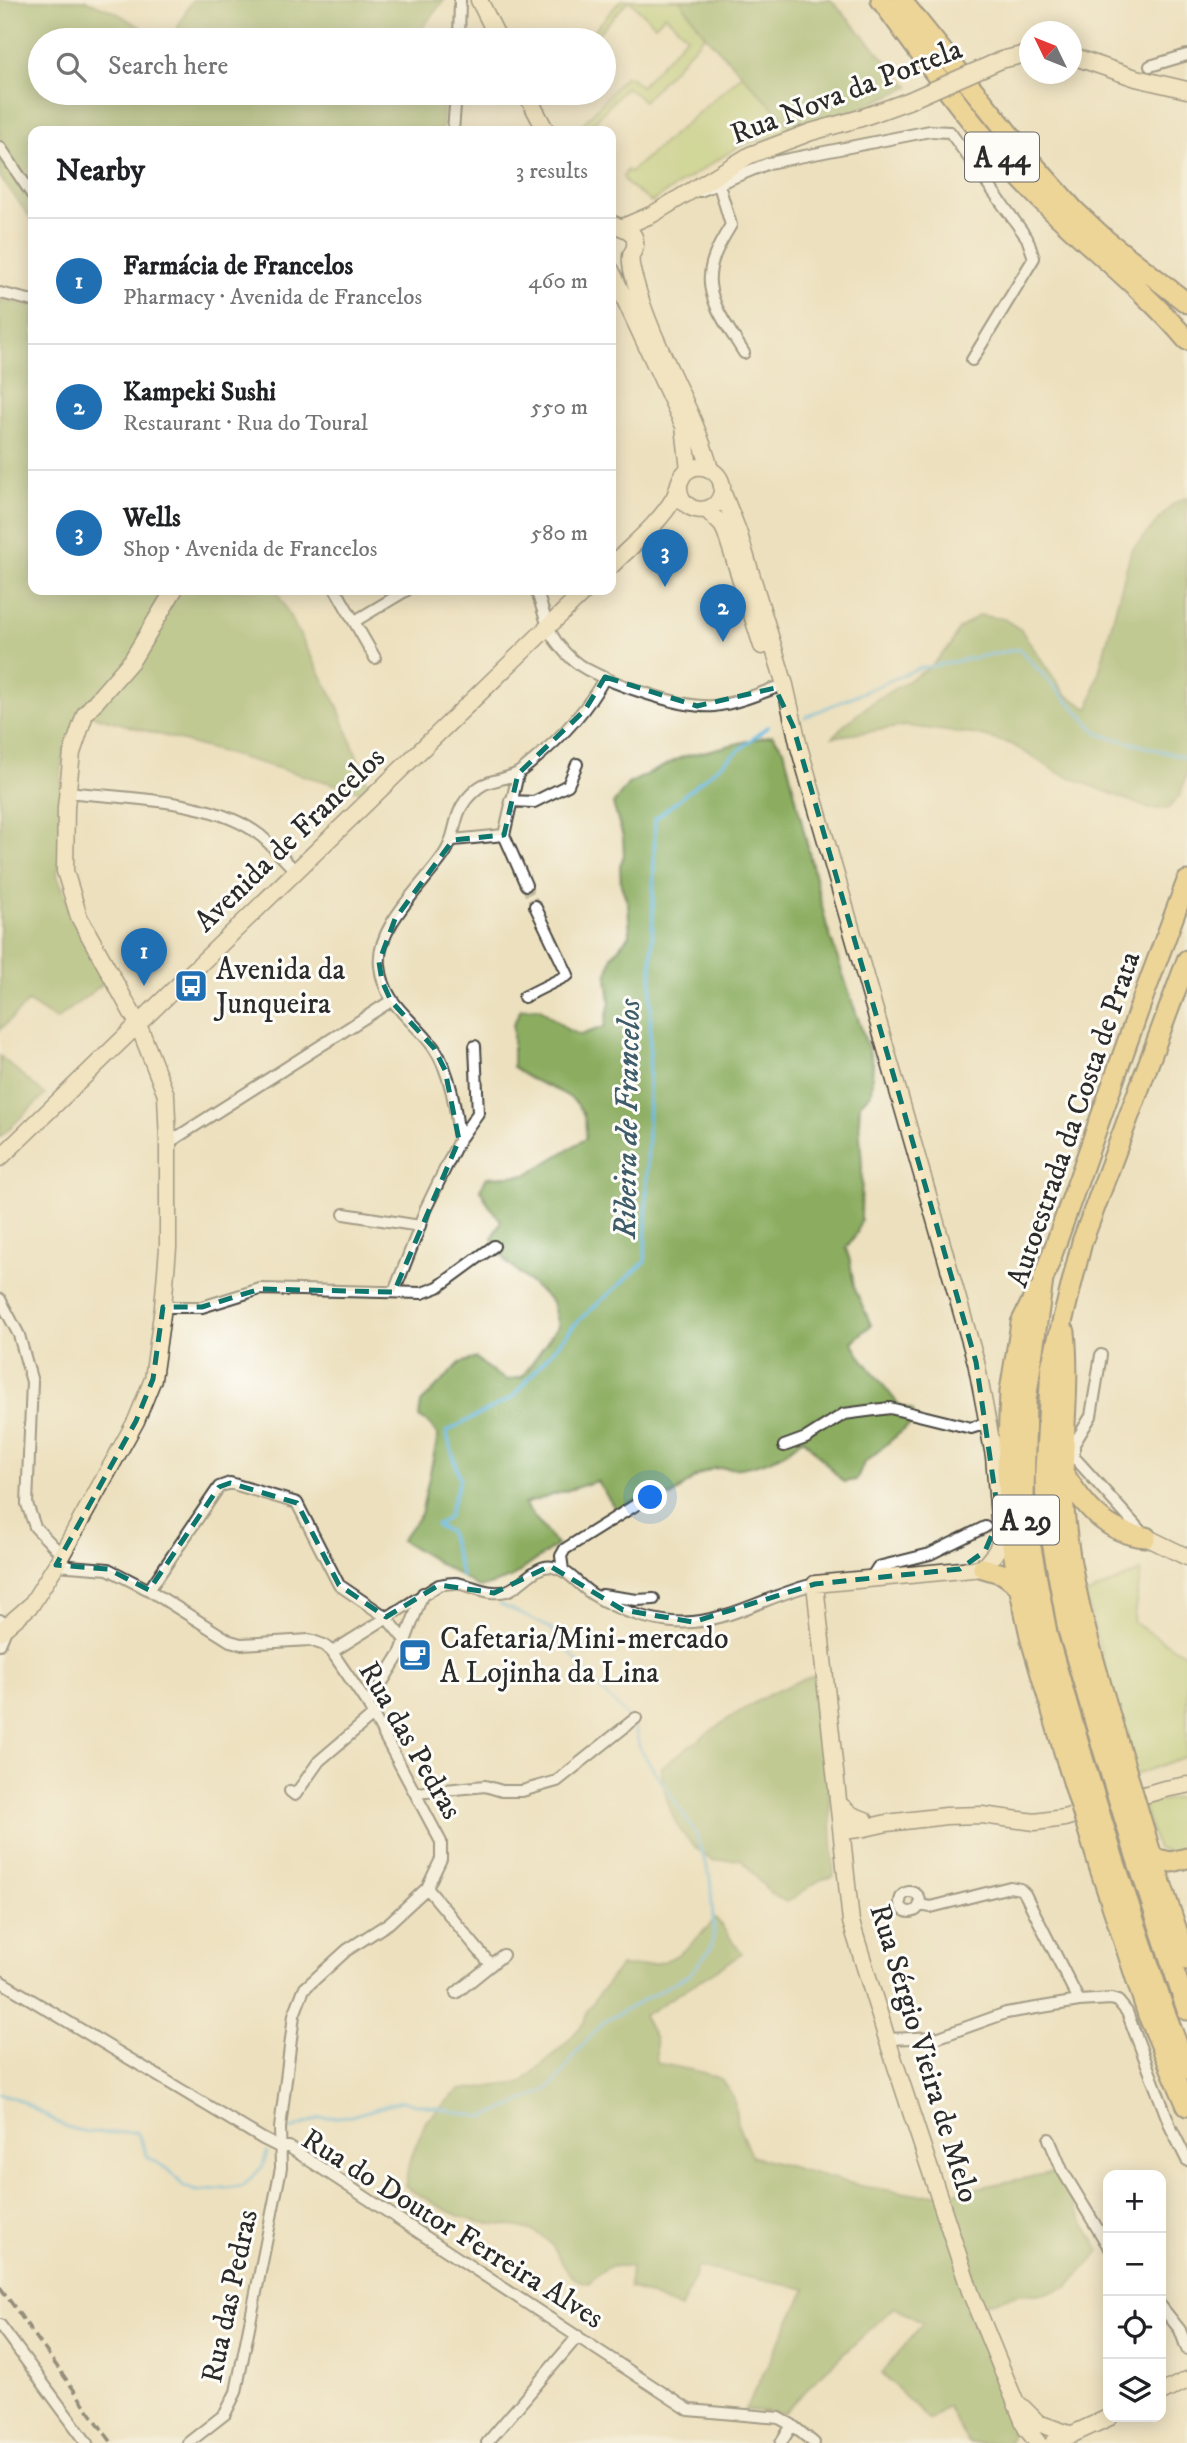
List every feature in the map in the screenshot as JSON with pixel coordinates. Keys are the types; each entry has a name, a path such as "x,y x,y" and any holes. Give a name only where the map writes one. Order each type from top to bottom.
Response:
{"highway":[{"path":"868,0 932,70"},
{"name":"A 44","path":"881,0 932,70 1020,177 1080,236 1133,282 1187,340"},
{"name":"A 44","path":"903,0 1034,165 1075,211 1106,240 1187,303"},
{"name":"A 44","path":"1156,279 1187,292"},
{"path":"1133,282 1187,316"},
{"name":"Autoestrada da Costa de Prata","path":"1074,1759 1027,1526 1024,1497 1026,1401 1043,1280 1187,881"},
{"name":"Autoestrada da Costa de Prata","path":"1110,1745 1068,1630 1046,1508 1045,1470 1050,1380 1063,1313 1082,1242 1187,960"},
{"name":"A 29","path":"1043,1280 1021,1323 1010,1391 1007,1469 1019,1586 1031,1640 1074,1759 1107,1865 1148,2015 1187,2106"},
{"name":"A 29","path":"1063,1313 1068,1363 1062,1471 1066,1526 1078,1600 1110,1745 1147,1855 1187,2010"},
{"path":"1062,1471 1079,1497 1101,1519 1121,1533 1146,1537"},
{"path":"983,1568 1003,1574 1019,1586"},
{"path":"1147,1855 1171,1863 1187,1858"},
{"name":"A 29","path":"1147,1855 1162,1884 1187,1960"},
{"name":"A 29","path":"1107,1865 1187,2070"},
{"path":"1162,1884 1177,1869 1187,1866"}],"main road":[{"path":"479,0 493,28"},
{"name":"Rua Nova da Portela","path":"616,226 653,214 750,155 908,101 1001,60 1019,56"},
{"path":"1082,59 1136,78 1187,90"},
{"path":"532,105 543,126"},
{"name":"Rua Nova da Portela","path":"633,249 653,214"},
{"path":"616,226 632,233 637,289 697,428 710,469 719,478 738,531 785,685 793,726 976,1362 994,1456 992,1523 985,1551 960,1569"},
{"path":"616,262 621,262 633,249"},
{"path":"616,281 684,426 689,470"},
{"path":"616,561 658,519 674,498 679,484 689,470 699,467 710,469"},
{"path":"679,484 680,497 722,525 726,533 775,688 793,726"},
{"path":"658,519 716,503 722,491"},
{"path":"2,1626 31,1605 136,1421 153,1379 168,1248 166,1095 138,1024 79,917 65,871 67,792 72,753 85,714 132,660 171,595"},
{"name":"Avenida de Francelos","path":"0,1158 581,595"},
{"path":"815,1584 983,1568 1003,1538 1003,1528 992,1523"},
{"path":"1146,1537 1187,1557"},
{"name":"Rua Sérgio Vieira de Melo","path":"815,1584 851,1922 971,2294 1028,2431 1072,2435"},
{"path":"842,1827 851,1830 865,1824 982,1815 1035,1822 1064,1818 1187,1785"},
{"path":"840,1805 865,1824"},
{"path":"844,1850 865,1824"},
{"path":"1166,2390 1187,2380"},
{"path":"1053,2443 1103,2420"},
{"path":"1028,2431 1040,2443"}],"street":[{"path":"459,28 460,0"},
{"path":"1150,66 1187,55"},
{"path":"453,126 455,105"},
{"path":"691,189 699,192 769,163 930,131 950,132 1027,238 1034,258 972,360"},
{"path":"0,147 28,188"},
{"path":"719,185 731,225 716,253 709,276 714,301 744,353"},
{"path":"0,293 28,300"},
{"path":"339,595 376,658"},
{"path":"355,621 399,595"},
{"path":"538,595 548,627 557,643 579,665 605,677 645,692 697,706 715,706 775,688"},
{"path":"459,1140 445,1070 434,1048 391,1001 383,981 379,962 384,941 395,919 453,840 456,818 465,801 485,782 518,774 549,748 585,709 605,677"},
{"path":"510,800 534,802 568,785 577,764"},
{"path":"518,774 504,835 526,885"},
{"path":"67,792 189,806 222,814 261,836 296,872"},
{"path":"453,840 504,835"},
{"path":"524,997 568,975 535,906"},
{"path":"168,1143 391,1001"},
{"path":"394,1292 425,1210 459,1140 478,1113 475,1046"},
{"path":"344,1214 420,1226"},
{"path":"163,1307 202,1307 260,1289 422,1293 438,1287 494,1246"},
{"path":"0,1299 19,1335 32,1382 27,1504 35,1527 58,1559"},
{"path":"1101,1355 1091,1416 1074,1444 1074,1457 1146,1537"},
{"path":"784,1446 806,1438 844,1414 890,1408 971,1428 987,1423"},
{"path":"149,1590 219,1488 230,1483 296,1503 339,1585 386,1617 405,1640"},
{"path":"563,1570 561,1556 565,1549 642,1501"},
{"path":"871,1578 878,1567 930,1555 992,1523"},
{"name":"Rua das Pedras","path":"58,1559 108,1569 149,1590 230,1641 240,1644 310,1640 324,1645 332,1652 370,1710 441,1842 441,1859 427,1888 389,1923 347,1950 304,1989 294,2015 279,2147 281,2168 236,2392 225,2414 188,2443"},
{"path":"332,1652 439,1585 456,1583 494,1593 510,1590 540,1569 550,1566 563,1570 592,1594 624,1610 657,1620 693,1622 741,1611 794,1589 815,1584"},
{"path":"290,1791 295,1795 319,1761 370,1710 401,1652 423,1593"},
{"path":"592,1594 637,1600 654,1599"},
{"path":"0,1644 2,1626"},
{"path":"416,1793 485,1786 502,1791 522,1791 556,1781 633,1721"},
{"path":"920,1905 931,1907 1010,1887 1020,1889 1079,2001"},
{"path":"427,1888 491,1965"},
{"path":"456,1993 503,1955"},
{"name":"Rua do Doutor Ferreira Alves","path":"0,1981 78,2030 279,2147 289,2147 689,2410 779,2418 814,2443"},
{"path":"887,2039 939,2037 1006,2013 1079,2001 1111,1999 1123,2006 1171,2128 1187,2160"},
{"path":"1049,2139 1062,2170 1103,2238"},
{"path":"1166,2312 1180,2330 1187,2349"},
{"path":"0,2325 87,2443"},
{"path":"488,2443 578,2336"},
{"path":"781,2443 792,2425"}],"highlighted area":[{"path":"605,677 697,706 775,688 793,726 976,1362 999,1519 985,1551 960,1569 815,1584 693,1622 623,1610 550,1566 494,1593 439,1585 386,1617 339,1585 297,1503 230,1483 219,1487 149,1590 108,1569 56,1565 136,1421 153,1379 163,1307 202,1307 260,1289 394,1292 459,1140 445,1070 434,1048 391,1001 382,981 379,962 395,919 453,840 504,835 518,774 585,710"}],"green space":[{"path":"0,0 85,0 115,12 142,28 28,28 28,105 443,105 442,126 28,126 28,214 0,177"},
{"path":"192,0 444,0 422,28 177,28"},
{"path":"621,0 629,0 603,28 596,28"},
{"path":"629,0 680,0 705,35 644,101 626,87 616,98 616,86 625,76 629,76 641,86 687,36 665,15 655,25"},
{"path":"680,0 831,0 910,87 854,111 794,130 705,35"},
{"path":"743,74 794,130 738,147 651,202 626,183 623,177 627,170 630,172"},
{"path":"600,105 610,105 591,126 581,126"},
{"path":"0,300 28,305 28,595 279,595 337,705 372,795 87,714 74,728 64,750 61,770 62,850 57,874 79,931 104,983 56,1020 28,1002 0,1030"},
{"path":"1187,497 1187,773 1180,795 1168,809 1150,809 1059,773 1011,744 978,735 906,726 833,737 874,701 929,668 951,645 958,630 979,615 1004,619 1021,630 1065,694 1089,709 1131,551 1173,504"},
{"path":"772,735 784,749 827,927 873,1063 871,1093 860,1104 861,1219 857,1233 846,1248 854,1287 871,1325 852,1342 899,1405 913,1411 914,1421 864,1463 856,1480 843,1482 803,1438 790,1450 758,1464 706,1471 671,1497 651,1493 616,1510 597,1481 524,1504 557,1545 511,1578 480,1588 401,1540 421,1514 438,1436 430,1424 419,1417 421,1403 460,1363 476,1358 507,1380 522,1377 558,1326 552,1302 507,1262 492,1239 501,1221 480,1189 487,1177 526,1175 585,1139 585,1122 581,1109 573,1100 513,1067 513,1025 521,1009 539,1008 568,1030 580,1035 604,1027 610,1002 607,976 612,956 630,934 628,904 621,885 623,837 613,804 628,784 682,757"},
{"path":"0,1056 45,1095 0,1137"},
{"path":"1141,1571 1133,1622 1187,1656 1187,1756 1135,1775 1085,1595"},
{"path":"814,1676 829,1785 834,1876 820,1880 787,1902 767,1890 741,1859 713,1861 690,1843 670,1809 661,1768 753,1703"},
{"path":"1187,1796 1187,1852 1178,1854 1157,1849 1143,1804"},
{"path":"716,1918 742,1954 643,2016 655,2038 657,2063 721,2079 734,2098 737,2123 751,2156 861,2186 920,2195 951,2193 1055,2172 1100,2251 1067,2287 1042,2294 1018,2294 966,2309 1007,2400 1013,2426 1009,2443 968,2443 947,2406 929,2420 882,2373 923,2323 894,2307 784,2413 745,2410 806,2289 698,2267 681,2309 629,2287 631,2267 612,2267 603,2270 589,2283 580,2281 567,2271 549,2242 535,2232 460,2216 405,2187 409,2163 426,2121 459,2090 521,2083 564,2045 584,2023 588,2009 620,1966 652,1965 675,1956 695,1941"}],"waterway":[{"name":"Ribeira de Francelos","path":"805,717 917,669 1019,649 1099,734 1187,758"},
{"name":"Ribeira de Francelos","path":"462,1576 449,1532 436,1525 448,1518 460,1478 446,1432 513,1397 577,1322 645,1262 655,819 767,727"},
{"name":"Ribeira de Francelos","path":"500,1604 550,1628 597,1686 630,1719"},
{"name":"Ribeira de Francelos","path":"287,2131 320,2118 351,2116 402,2101 483,2117 514,2105 547,2090 602,2023 690,1974 711,1948 714,1931 710,1876 695,1832 640,1749 634,1725"},
{"name":"Ribeira de Francelos","path":"0,2094 18,2099 74,2129 101,2133 137,2132 148,2157 170,2171 183,2186 197,2191 243,2186 263,2166 267,2152"}],"tunnel":[{"path":"526,885 535,906"}],"railway":[{"path":"0,2287 112,2443"}],"place":[{"name":"Wells","path":"665,587"},
{"name":"Kampeki Sushi","path":"723,642"},
{"name":"Farmácia de Francelos","path":"144,986"},
{"name":"Avenida da Junqueira","path":"191,986"},
{"name":"Cafetaria/Mini-mercado A Lojinha da Lina","path":"415,1655"}]}
